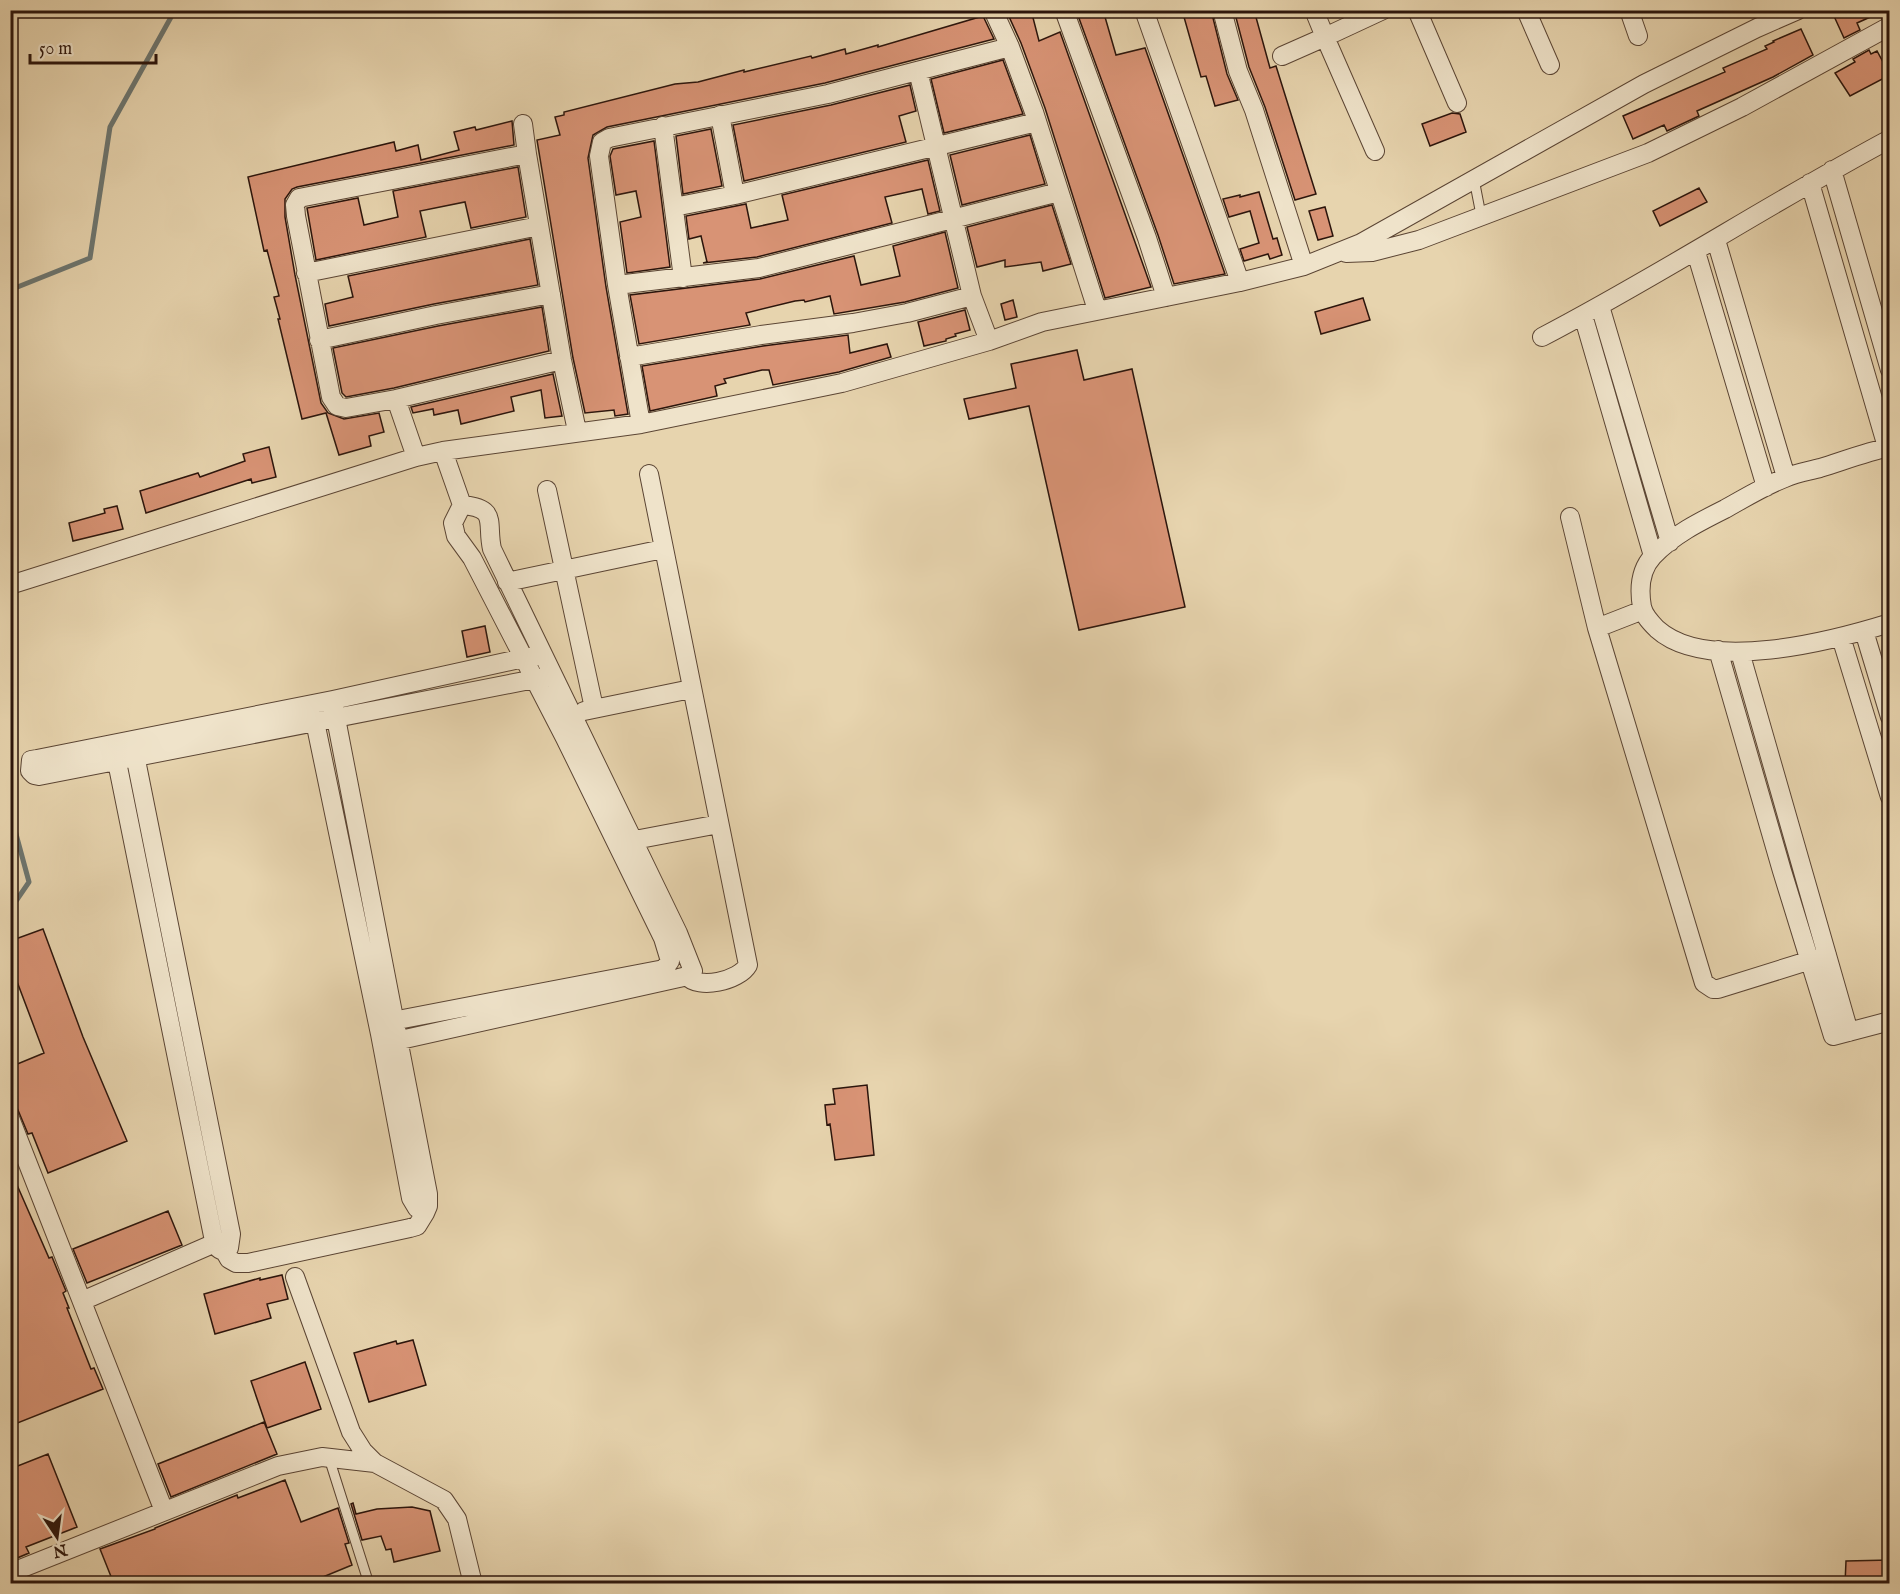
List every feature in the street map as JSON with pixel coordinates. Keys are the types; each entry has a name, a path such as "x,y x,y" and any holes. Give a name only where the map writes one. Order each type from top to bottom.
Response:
{"street":[{"path":"993,10 1010,47 1037,122 1097,310"},
{"path":"1064,10 1147,238 1166,297"},
{"path":"1144,10 1240,282"},
{"path":"1222,10 1238,71 1254,110 1304,266"},
{"path":"1314,10 1375,151"},
{"path":"1282,56 1383,10"},
{"path":"1417,10 1457,104"},
{"path":"1526,10 1550,65"},
{"path":"1629,10 1638,36"},
{"path":"10,585 416,456 577,431 641,424 842,383 989,341 1042,322 1240,282 1304,266 1361,243 1644,84 1798,10"},
{"path":"1336,254 1372,252 1398,247 1648,153 1742,107 1890,26"},
{"path":"641,424 617,285 599,149 602,142 609,138 663,126 828,94 1010,47"},
{"path":"918,71 972,296 989,341"},
{"path":"720,115 735,195"},
{"path":"674,207 735,195 1037,122"},
{"path":"523,124 562,360 577,431"},
{"path":"663,126 683,278"},
{"path":"1542,336 1696,252 1832,170 1890,139"},
{"path":"527,154 299,198 295,205 306,273 330,397 337,406 346,408 396,399 562,360"},
{"path":"1832,170 1890,370"},
{"path":"1810,183 1888,447 1786,477 1685,529 1653,556 1646,567 1640,586 1642,610 1650,622 1665,636 1684,645 1740,652 1781,650 1841,637 1890,623"},
{"path":"617,285 759,268 1059,192"},
{"path":"306,273 539,226"},
{"path":"1716,240 1786,477"},
{"path":"1696,252 1766,487"},
{"path":"319,340 551,294"},
{"path":"629,357 761,335 853,323 907,313 972,296"},
{"path":"1600,306 1670,542"},
{"path":"1583,315 1653,556"},
{"path":"396,399 416,456"},
{"path":"390,1043 687,976 693,971 690,959 625,842 543,676 524,659 472,558 456,536 453,523 462,505 443,451"},
{"path":"649,474 748,965 744,972 720,981 697,983 691,982 687,976"},
{"path":"547,490 594,708"},
{"path":"462,505 481,508 489,517 492,549 542,654 543,676"},
{"path":"1570,517 1597,627 1704,982 1713,989 1718,989 1827,955"},
{"path":"507,582 663,549"},
{"path":"1597,627 1642,610"},
{"path":"1864,631 1890,717"},
{"path":"1841,637 1890,797"},
{"path":"1718,650 1809,960 1841,1034"},
{"path":"1740,652 1827,955 1841,1034"},
{"path":"335,709 542,654"},
{"path":"335,709 386,1022 428,1194 428,1206 417,1226 248,1263 236,1263 229,1259 220,1248 115,753 335,709 543,676"},
{"path":"563,716 691,689"},
{"path":"313,713 386,1022"},
{"path":"82,1301 220,1248 230,1248 231,1234 133,749"},
{"path":"625,842 719,824"},
{"path":"386,1022 664,969 670,961 669,951 625,842"},
{"path":"1841,1034 1890,1021"},
{"path":"10,1118 164,1511"},
{"path":"295,1277 351,1432 363,1451 375,1463 444,1500 457,1519 473,1584"},
{"path":"10,1573 278,1466 322,1457 375,1463"}],"lane":[{"path":"1474,179 1481,215"},
{"path":"329,1458 367,1583"}],"building":[{"path":"1006,10 1031,10 1039,41 1060,32 1151,287 1105,298 1045,108"},
{"path":"1076,10 1103,10 1116,55 1145,48 1225,274 1174,284"},
{"path":"1182,10 1211,10 1227,74 1238,100 1215,106 1206,76 1201,77"},
{"path":"1234,10 1254,10 1270,68 1276,66 1316,194 1295,200 1265,107 1249,67"},
{"path":"1842,10 1886,10 1857,23 1860,30 1844,38 1833,14"},
{"path":"983,16 994,39 825,83 607,127 593,135 588,158 606,287 628,414 615,416 614,410 585,413 573,358 537,140 560,135 555,117 564,115 564,112 675,84 698,82 845,49 846,54 878,45 878,47"},
{"path":"1801,29 1813,55 1773,77 1697,111 1699,116 1667,131 1664,125 1633,139 1623,116 1725,72 1723,68 1767,49 1765,46 1773,41"},
{"path":"1869,50 1871,54 1877,51 1890,75 1850,96 1835,73 1855,62 1853,59"},
{"path":"1003,60 1023,114 944,133 931,79"},
{"path":"910,85 916,111 899,116 906,142 744,181 733,125 831,105"},
{"path":"1452,113 1460,114 1466,132 1430,146 1422,124"},
{"path":"512,121 514,145 297,187 292,189 285,199 285,217 295,275 321,403 328,413 344,419 379,413 384,432 369,436 371,446 339,455 326,413 302,419 278,319 280,319 274,297 279,296 267,250 264,251 248,177 394,142 396,151 418,145 421,160 459,150 454,132 475,127 476,130"},
{"path":"711,129 722,186 683,194 676,136"},
{"path":"1030,135 1045,184 962,205 950,155"},
{"path":"654,141 670,267 627,273 620,222 641,217 636,191 616,195 610,156 613,149"},
{"path":"928,160 940,211 928,214 922,189 885,197 892,223 757,257 703,263 707,262 701,236 689,239 686,216 746,204 751,228 788,220 782,195"},
{"path":"518,167 526,217 471,228 465,202 420,211 426,237 316,260 307,208 358,198 364,225 398,217 393,191"},
{"path":"1699,188 1707,202 1660,226 1653,211"},
{"path":"1259,192 1273,239 1277,238 1282,255 1270,259 1268,254 1244,261 1240,249 1259,243 1250,211 1229,217 1223,199"},
{"path":"1052,205 1071,264 1043,271 1041,262 1005,267 1005,260 977,267 967,227"},
{"path":"1325,207 1333,236 1318,240 1309,211"},
{"path":"945,232 958,288 905,302 834,314 830,296 805,302 804,300 795,301 746,313 750,325 639,344 630,295 760,279 854,256 861,285 900,276 893,246"},
{"path":"530,239 538,285 329,326 325,304 353,297 348,276"},
{"path":"1363,298 1370,320 1321,334 1315,312"},
{"path":"1013,300 1017,317 1005,320 1001,304"},
{"path":"542,307 549,351 394,388 346,397 342,393 333,348"},
{"path":"965,310 970,330 955,334 956,336 946,341 924,346 918,322"},
{"path":"848,335 850,353 887,344 891,357 839,372 773,385 769,370 762,370 724,379 726,383 715,386 717,396 650,411 642,366"},
{"path":"1077,350 1084,380 1132,369 1185,607 1079,630 1029,406 969,419 964,399 1016,388 1011,364"},
{"path":"553,374 562,416 545,418 541,390 511,397 514,411 461,424 458,410 434,415 433,409 413,413 411,407"},
{"path":"269,447 276,477 252,483 251,479 146,513 140,491 198,473 200,477 245,461 243,454"},
{"path":"117,506 123,529 73,541 69,523 105,513 104,509"},
{"path":"485,626 490,652 467,657 462,631"},
{"path":"43,929 83,1037 127,1141 48,1173 32,1133 28,1134 10,1091 10,1067 44,1053 10,963 10,941"},
{"path":"867,1085 874,1155 835,1160 825,1105 835,1104 833,1089"},
{"path":"10,1169 49,1258 52,1257 66,1291 63,1293 69,1308 67,1308 91,1369 94,1368 103,1389 10,1426"},
{"path":"168,1211 182,1245 87,1283 73,1249"},
{"path":"282,1275 288,1299 267,1304 271,1318 215,1334 204,1294 260,1278 260,1280"},
{"path":"413,1340 426,1385 369,1402 354,1353 396,1341 397,1344"},
{"path":"305,1362 321,1409 267,1428 251,1381"},
{"path":"264,1422 277,1454 171,1497 158,1464"},
{"path":"48,1454 77,1527 26,1547 29,1553 10,1561 10,1469"},
{"path":"285,1480 301,1522 338,1508 349,1543 345,1544 352,1565 306,1584 114,1584 100,1549 237,1495 238,1498"},
{"path":"353,1503 356,1514 377,1509 412,1507 430,1511 440,1551 394,1562 391,1549 386,1550 381,1536 362,1540 351,1504"},
{"path":"1890,1560 1890,1584 1845,1584 1846,1561"}],"waterway":[{"path":"10,290 90,258 110,127 175,10"},
{"path":"10,812 29,882 16,901 10,904"}]}
